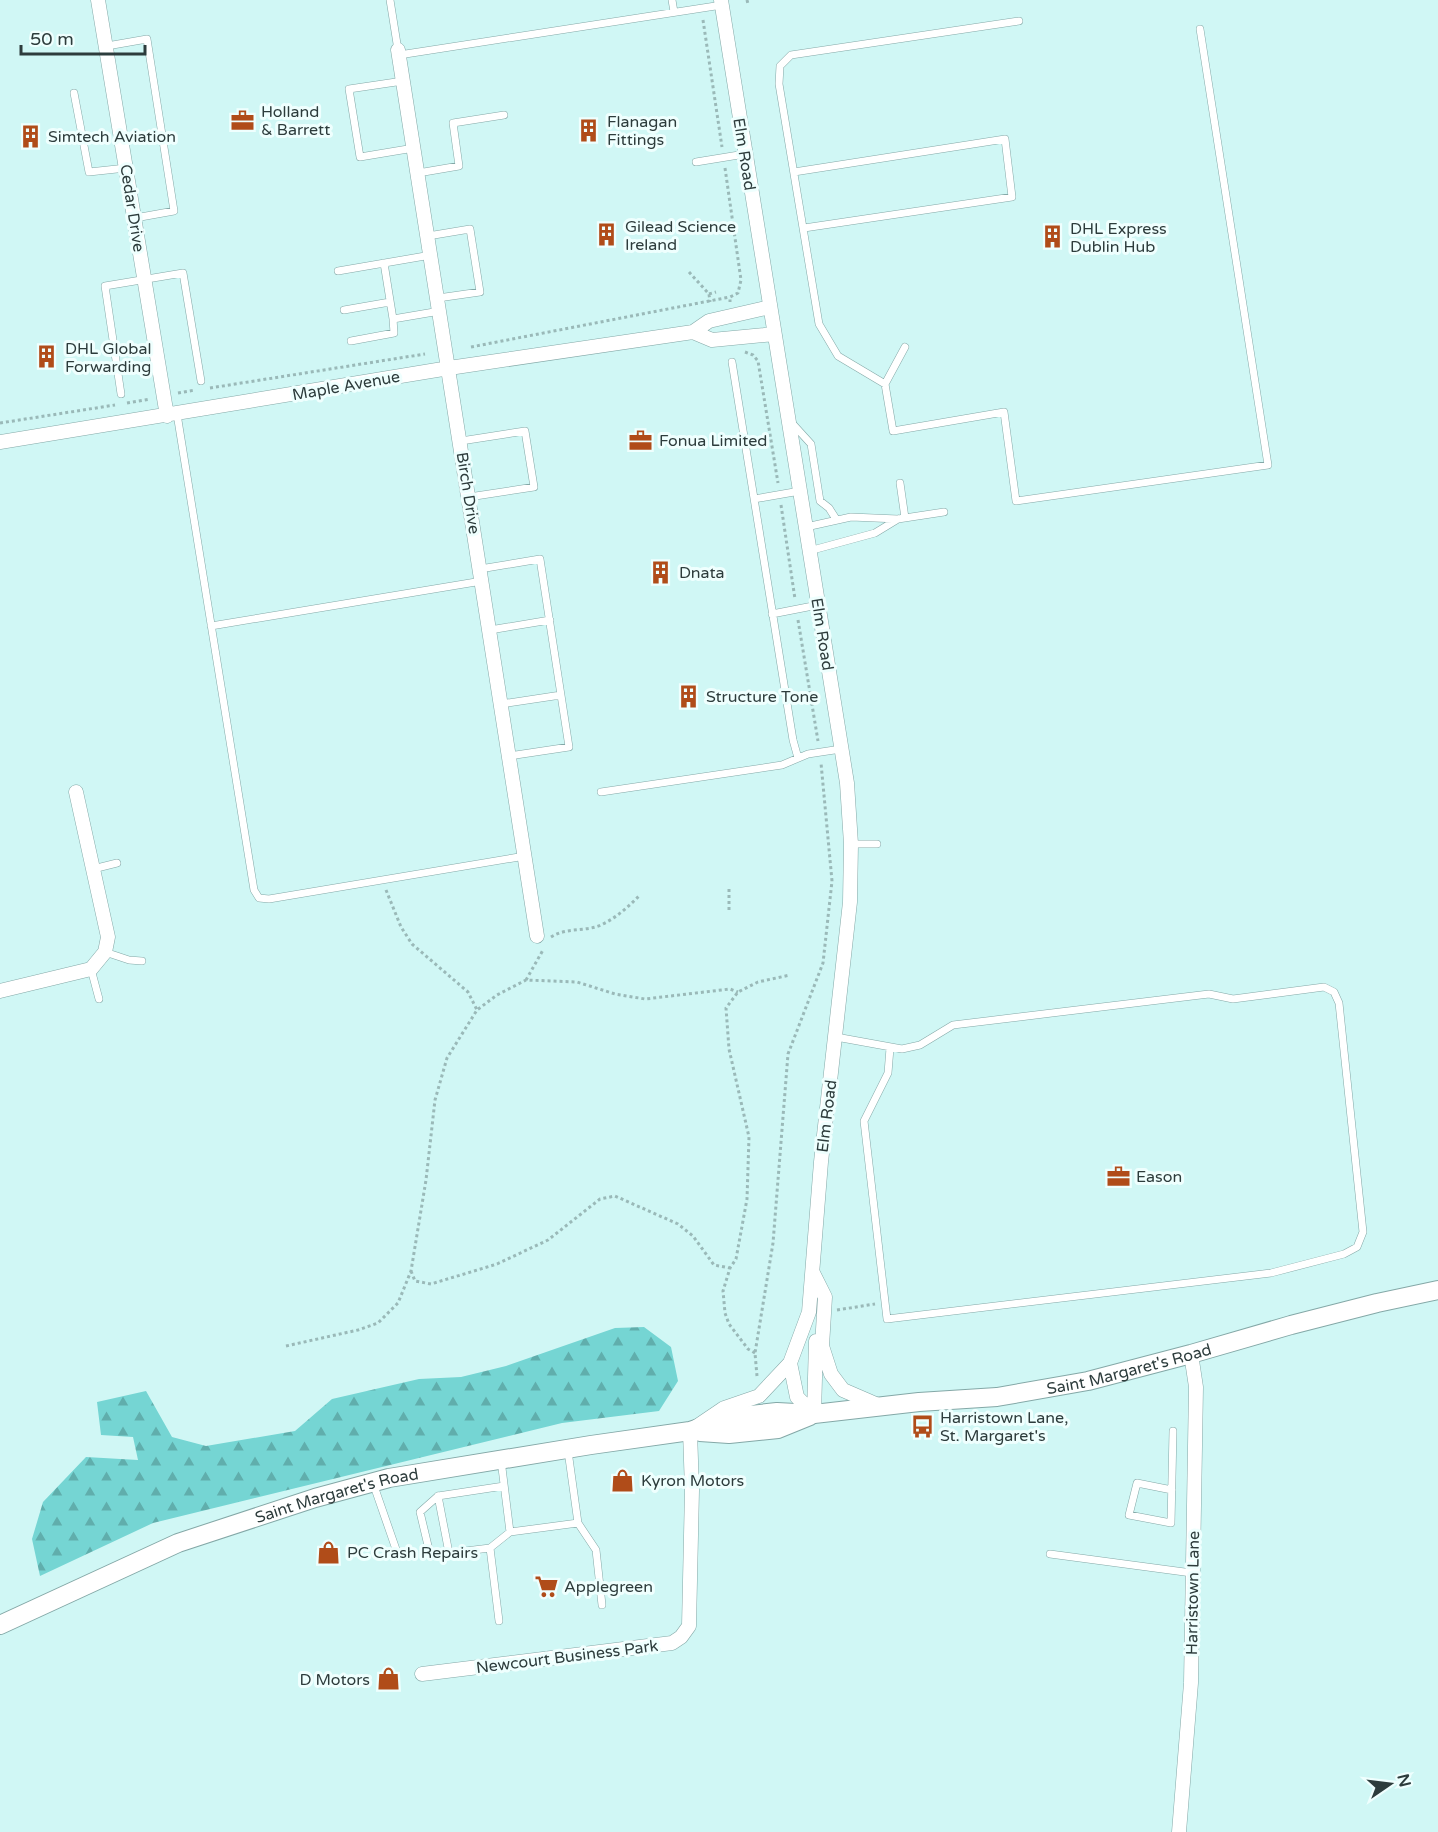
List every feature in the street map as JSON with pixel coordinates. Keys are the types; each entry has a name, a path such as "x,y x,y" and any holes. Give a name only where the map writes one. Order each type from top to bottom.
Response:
{"main road":[{"name":"Saint Margaret's Road","path":"0,1625 178,1543 315,1498 373,1483 500,1460 690,1431 729,1434 778,1429 814,1414 880,1406 997,1397 1088,1381 1312,1319 1438,1290"}],"street":[{"name":"Cedar Drive","path":"98,0 164,396 172,415"},
{"name":"Elm Road","path":"690,1431 724,1408 759,1396 790,1363 809,1312 821,1162 850,902 851,844 847,783 721,2"},
{"name":"Birch Drive","path":"399,52 537,936"},
{"name":"Maple Avenue","path":"0,442 449,368 693,332 709,321 770,307"},
{"name":"Maple Avenue","path":"693,332 712,340 774,334"},
{"path":"0,991 91,969 105,952 108,937 76,792"},
{"path":"812,1271 825,1297 822,1346 831,1374 843,1390 880,1406"},
{"name":"Elm Road","path":"809,1312 816,1337 814,1414"},
{"name":"Harristown Lane","path":"1179,1832 1191,1683 1196,1387 1191,1354"},
{"path":"790,1363 797,1397 814,1414"},
{"name":"Newcourt Business Park","path":"422,1674 672,1643 681,1637 689,1626 692,1490 690,1431"}],"lane":[{"path":"390,0 399,52 674,12 721,2"},
{"path":"672,0 674,12"},
{"path":"885,384 838,356 819,324 779,84 780,66 791,56 1019,21"},
{"path":"905,347 885,384 892,431 1004,412 1016,501 1268,465 1200,29"},
{"path":"107,46 147,39 174,211 135,218"},
{"path":"403,81 349,89 352,112 360,157 414,148"},
{"path":"74,93 88,172 126,168"},
{"path":"418,173 459,166 453,123 504,115"},
{"path":"794,172 1005,139 1012,197 804,228"},
{"path":"696,162 745,154"},
{"path":"393,319 480,292 470,228 428,236"},
{"path":"338,271 431,255"},
{"path":"351,341 394,333 384,263"},
{"path":"121,394 105,286 144,279 183,273 201,381"},
{"path":"344,310 390,302"},
{"path":"732,362 772,614 798,758"},
{"path":"172,415 211,626 254,890 259,897 269,899 525,856"},
{"path":"788,420 811,444 820,501 829,508 836,519"},
{"path":"460,441 525,431 534,487 469,497"},
{"path":"900,483 901,518"},
{"path":"754,499 800,491"},
{"path":"806,527 851,517 901,518 944,512"},
{"path":"809,551 875,533 901,518"},
{"path":"211,626 481,575 540,559 569,747 509,756"},
{"path":"772,614 818,605"},
{"path":"490,630 550,620"},
{"path":"501,704 561,695"},
{"path":"601,792 782,765 808,754 841,749"},
{"path":"851,844 877,844"},
{"path":"93,869 117,863"},
{"path":"105,952 129,960 142,961"},
{"path":"91,969 99,999"},
{"path":"836,1037 902,1049 920,1045 953,1025 1209,994 1233,999 1324,987 1334,992 1339,1003 1364,1232 1357,1247 1344,1254 1271,1273 887,1319 864,1121 888,1073 890,1048"},
{"path":"1172,1490 1137,1484 1129,1515 1171,1523 1172,1490 1173,1431"},
{"path":"568,1449 578,1523 596,1550 602,1605"},
{"path":"500,1460 510,1532"},
{"path":"373,1483 398,1555"},
{"path":"504,1486 438,1496 420,1512 430,1554 490,1548 510,1532 578,1523"},
{"path":"438,1496 449,1553"},
{"path":"490,1548 499,1621"},
{"path":"1050,1554 1192,1573"}],"path":[{"path":"689,272 709,294 710,302"},
{"path":"709,294 716,292"},
{"path":"471,347 730,297"},
{"path":"0,423 425,354"},
{"path":"384,885 401,927 412,944 468,992 477,1010"},
{"path":"729,889 729,913"},
{"path":"526,980 552,937 565,930 600,926 622,912 639,896"},
{"path":"755,1353 748,1349 729,1324 725,1313 723,1292 730,1268 736,1259 747,1199 749,1137 729,1049 726,1008 738,992 758,982 790,975"},
{"path":"286,1346 358,1330 378,1323 398,1303 411,1270 426,1180 435,1100 447,1058 477,1010 497,994 526,980 577,982 615,994 645,999 730,989 738,992"},
{"path":"411,1270 416,1281 431,1284 497,1264 548,1240 600,1199 615,1196 678,1224 693,1236 714,1265 730,1268"},
{"path":"834,1310 886,1302"}],"green space":[{"path":"644,1327 671,1347 678,1381 659,1411 562,1423 153,1523 40,1576 32,1539 43,1502 86,1457 138,1460 133,1437 101,1435 97,1402 146,1391 172,1437 206,1446 295,1431 332,1399 419,1379 461,1377 506,1366 615,1328"}],"place":[{"name":"Holland & Barrett","path":"243,120"},
{"name":"Flanagan Fittings","path":"589,130"},
{"name":"Simtech Aviation","path":"30,136"},
{"name":"Gilead Science Ireland","path":"607,235"},
{"name":"DHL Express Dublin Hub","path":"1052,237"},
{"name":"DHL Global Forwarding","path":"47,357"},
{"name":"Fonua Limited","path":"641,440"},
{"name":"Dnata","path":"661,572"},
{"name":"Structure Tone","path":"688,696"},
{"name":"Eason","path":"1118,1176"},
{"name":"Harristown Lane, St. Margaret's","path":"922,1426"},
{"name":"Kyron Motors","path":"623,1480"},
{"name":"PC Crash Repairs","path":"329,1552"},
{"name":"Applegreen","path":"546,1586"},
{"name":"D Motors","path":"388,1679"}]}
